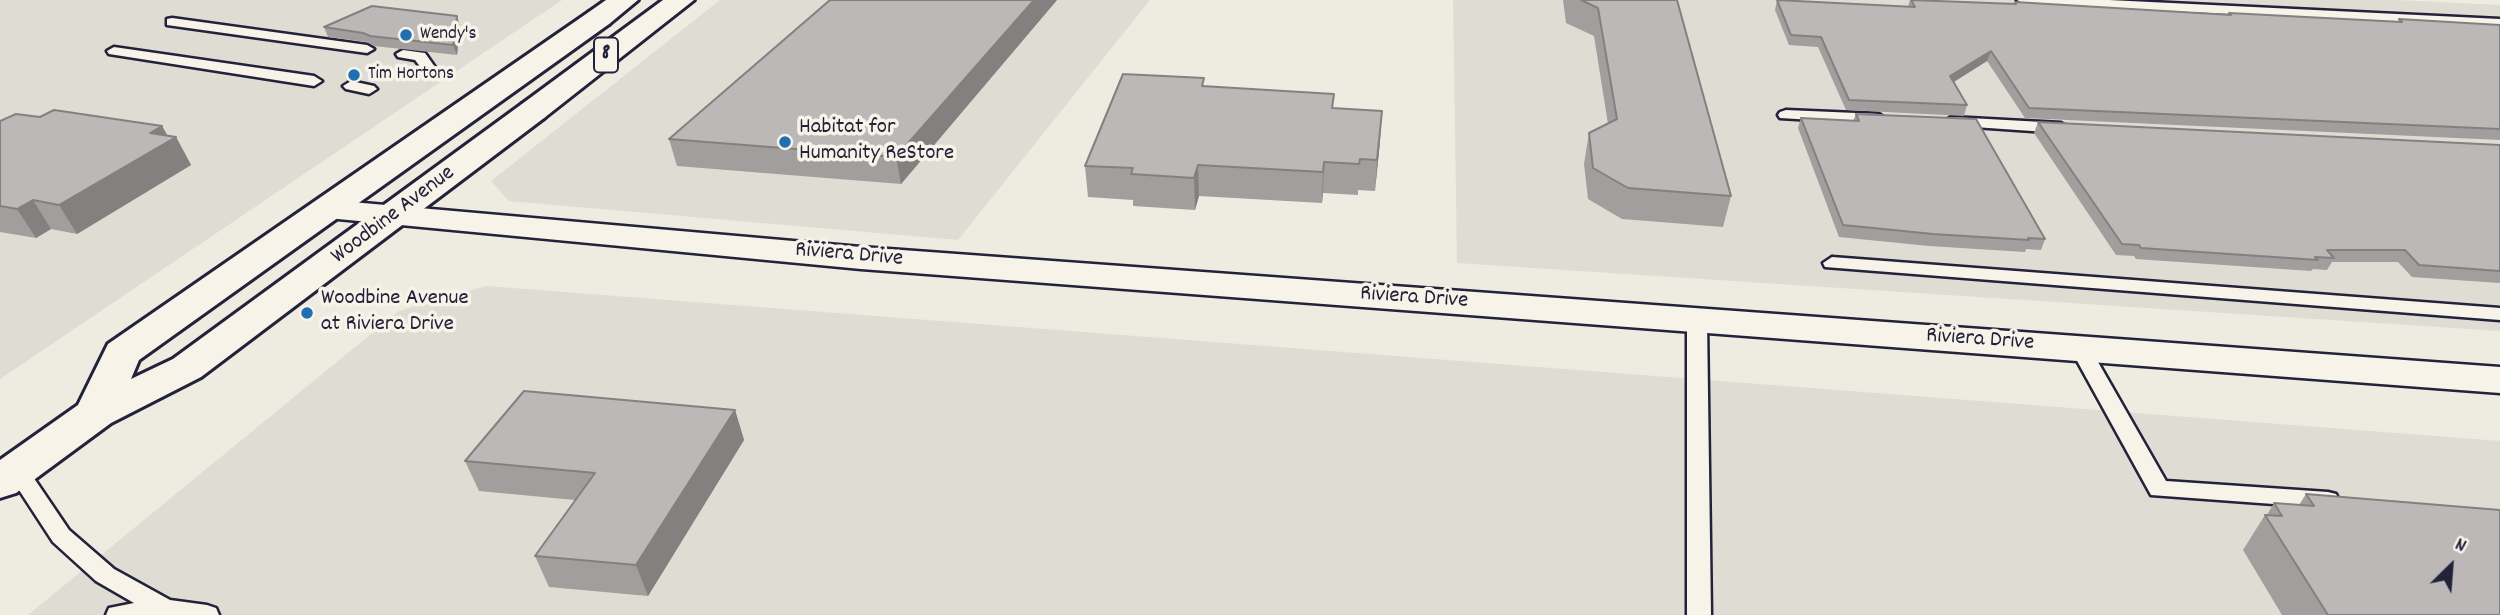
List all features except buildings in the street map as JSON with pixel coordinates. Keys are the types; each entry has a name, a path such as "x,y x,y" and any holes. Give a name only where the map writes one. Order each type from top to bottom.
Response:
{"main road":[{"name":"Woodbine Avenue","path":"9,476 96,412 187,368 393,217 680,0"},
{"name":"Woodbine Avenue","path":"96,412 122,354 612,9"}],"street":[{"name":"Riviera Drive","path":"329,210 861,258 2500,380"}],"lane":[{"path":"2024,0 2500,23"},
{"path":"172,22 367,49"},
{"path":"114,51 314,81"},
{"path":"403,54 420,56 430,70"},
{"path":"351,86 369,89"},
{"path":"1786,115 1897,120"},
{"path":"1939,122 2076,128"},
{"path":"1832,263 2500,314"},
{"path":"1697,320 1699,615"},
{"path":"2080,348 2159,489 2347,502"},
{"path":"9,476 61,536 105,575 165,609"},
{"path":"118,615 165,609 207,615"}],"shaded area":[{"path":"0,0 562,0 0,379"},
{"path":"720,0 1150,0 958,240 509,201 491,181"},
{"path":"1453,0 2397,0 2500,5 2500,331 1457,263"},
{"path":"486,286 2500,441 2500,615 28,615 399,311"}],"place":[{"name":"Wendy's","path":"406,35"},
{"name":"Tim Hortons","path":"354,75"},
{"name":"Habitat for Humanity ReStore","path":"785,142"},
{"name":"Woodbine Avenue at Riviera Drive","path":"307,313"}]}
